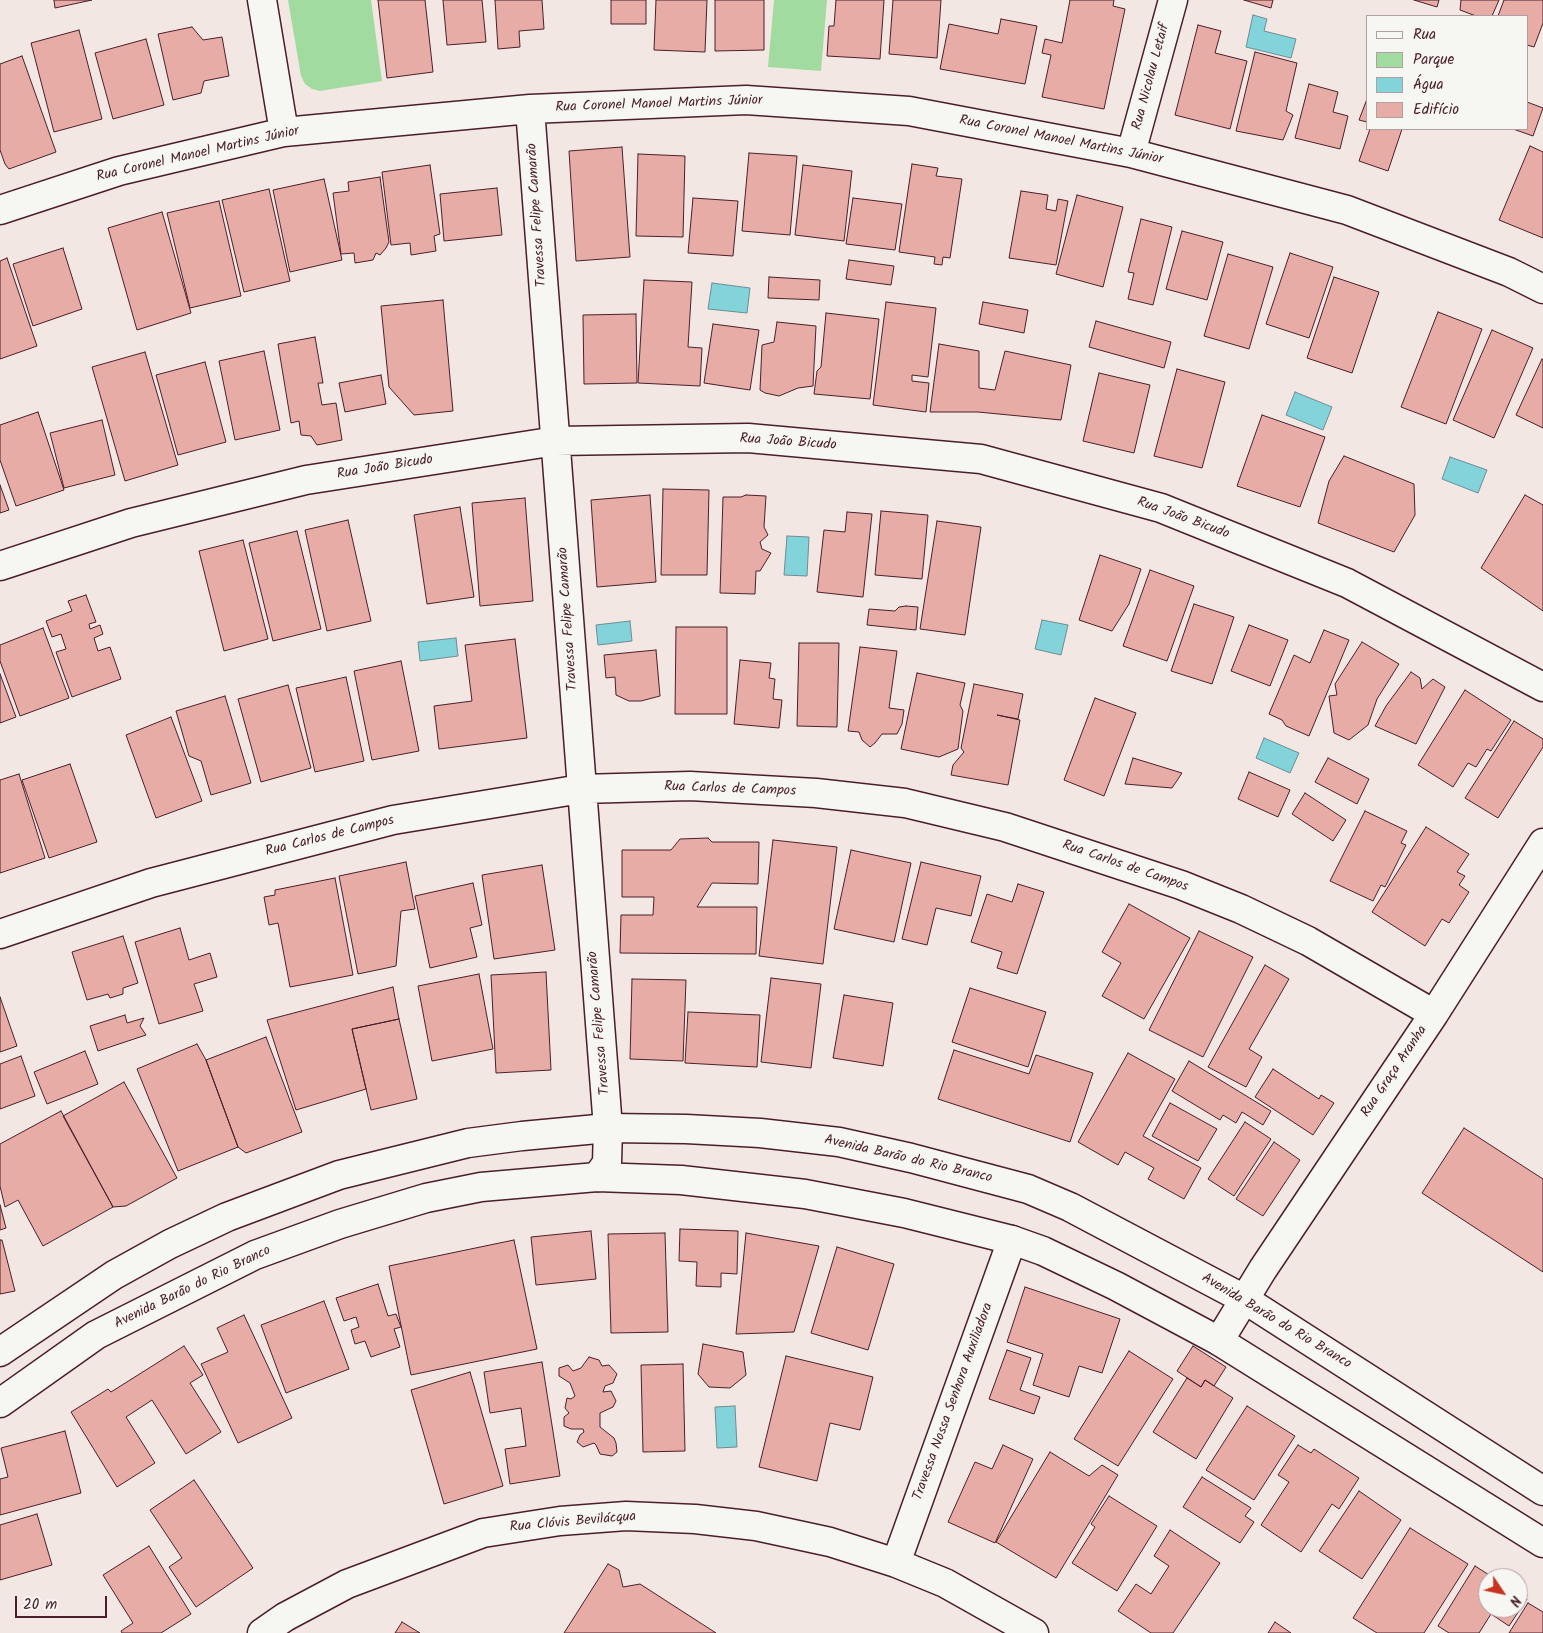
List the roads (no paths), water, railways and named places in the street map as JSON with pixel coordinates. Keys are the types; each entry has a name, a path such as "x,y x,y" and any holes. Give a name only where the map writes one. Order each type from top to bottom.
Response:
{"street":[{"path":"262,0 284,132"},
{"name":"Rua Nicolau Letaif","path":"1131,153 1173,0"},
{"name":"Rua Coronel Manoel Martins Júnior","path":"0,210 119,172 284,132 530,109 746,100 909,111 1131,153 1347,210 1509,272 1543,288"},
{"name":"Travessa Felipe Camarão","path":"530,109 608,1128 607,1163 597,1177"},
{"name":"Rua João Bicudo","path":"0,566 131,523 306,480 556,441 748,438 981,459 1161,508 1347,583 1543,687"},
{"name":"Rua Carlos de Campos","path":"0,934 151,883 393,820 581,788 690,786 816,793 905,803 1005,827 1181,885 1241,909 1308,941 1434,1014"},
{"name":"Rua Graça Aranha","path":"1219,1341 1244,1299 1434,1014 1543,843"},
{"name":"Avenida Barão do Rio Branco","path":"0,1352 114,1275 170,1244 227,1217 340,1175 468,1143 522,1136 608,1128 686,1129 760,1133 839,1142 911,1158 1028,1189 1070,1207 1244,1299 1543,1491"},
{"name":"Avenida Barão do Rio Branco","path":"0,1403 96,1335 264,1252 340,1224 426,1198 481,1187 597,1177 681,1180 805,1194 904,1214 1012,1240 1043,1251 1116,1286 1219,1341 1543,1543"},
{"name":"Travessa Nossa Senhora Auxiliadora","path":"896,1563 1012,1240"},
{"name":"Rua Clóvis Bevilácqua","path":"262,1633 285,1616 347,1584 483,1533 560,1521 626,1516 695,1519 756,1526 830,1542 896,1563 945,1583 1034,1633"}],"water":[{"path":"1253,15 1267,19 1264,31 1296,39 1291,58 1246,47"},
{"path":"712,283 750,288 747,313 708,309"},
{"path":"1295,392 1332,407 1323,430 1286,415"},
{"path":"1450,457 1487,470 1478,493 1442,479"},
{"path":"787,536 809,537 807,576 784,575"},
{"path":"1042,620 1068,625 1061,655 1035,649"},
{"path":"630,621 632,641 598,645 596,625"},
{"path":"456,638 458,656 420,661 418,642"},
{"path":"1264,738 1299,753 1290,773 1256,758"},
{"path":"735,1406 737,1447 717,1448 715,1407"}]}
